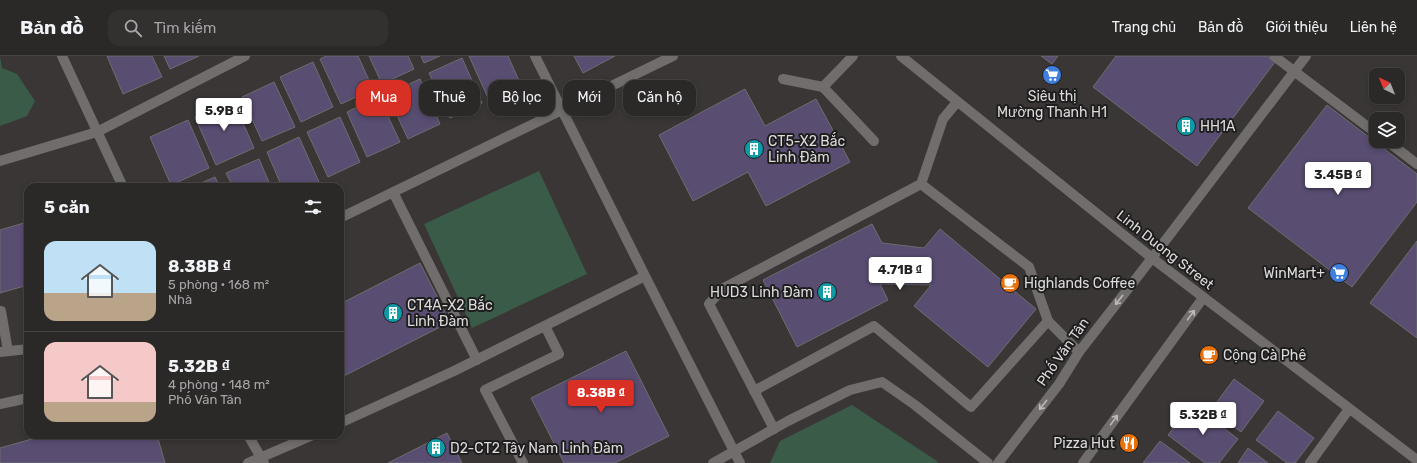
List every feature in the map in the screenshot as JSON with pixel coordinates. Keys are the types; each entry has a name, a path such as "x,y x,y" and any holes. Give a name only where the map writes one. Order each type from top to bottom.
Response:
{"street":[{"path":"62,56 121,183"},
{"path":"0,161 97,132 245,56"},
{"path":"535,56 740,463"},
{"path":"344,216 673,56"},
{"path":"823,87 853,56"},
{"name":"Linh Duong Street","path":"901,56 1203,298 1417,460"},
{"path":"1274,56 1369,128"},
{"name":"Phố Văn Tân","path":"998,463 1059,384 1079,352 1306,56"},
{"path":"783,78 823,87 874,141"},
{"path":"774,429 709,304 722,289 921,184 942,119 957,102"},
{"path":"1396,148 1417,164"},
{"path":"921,184 1029,267 1048,321 1079,352"},
{"path":"393,192 477,360"},
{"path":"344,421 477,360 645,276"},
{"path":"1083,463 1203,298"},
{"path":"0,311 4,352 24,350"},
{"path":"754,391 874,326 971,407 1048,321"},
{"path":"523,463 485,390 559,354 545,326"},
{"path":"713,463 774,429 850,390 882,382 915,405 988,463"},
{"path":"0,404 24,399"},
{"path":"1310,463 1349,409"},
{"path":"250,439 262,461"},
{"path":"248,463 262,461 305,439"}],"green space":[{"path":"0,56 2,68 17,74 35,101 27,116 0,126"},
{"path":"539,171 587,274 472,328 424,224"},
{"path":"852,405 938,463 770,463 780,441"}],"building":[{"path":"107,56 152,56 162,77 123,94"},
{"path":"164,56 199,56 170,69"},
{"path":"326,56 358,56 369,80 356,80 356,97 341,104 320,59"},
{"path":"369,56 408,56 414,69 391,80 380,80"},
{"path":"421,56 440,56 424,63"},
{"path":"469,56 508,56 519,80 488,80 488,98"},
{"path":"574,56 615,56 583,73"},
{"path":"1041,56 1058,56 1052,64"},
{"name":"HH1A","path":"1116,56 1267,56 1275,62 1197,166 1093,87"},
{"path":"462,58 472,80 432,80 429,73"},
{"path":"313,62 333,107 301,122 280,77"},
{"path":"420,79 420,80 419,80 419,116 436,116 440,124 408,139 397,116 411,116 411,83"},
{"path":"274,82 295,127 262,141 242,97"},
{"name":"CT5-X2 Bắc Linh Đàm","path":"745,89 765,126 816,99 850,162 766,206 748,172 693,201 659,135"},
{"path":"233,100 254,148 216,165 195,117"},
{"path":"1327,105 1369,137 1369,148 1383,148 1417,174 1417,202 1352,287 1248,208"},
{"path":"356,108 356,116 388,116 400,142 367,157 347,112"},
{"path":"340,117 360,162 328,177 307,132"},
{"path":"188,120 209,168 175,183 170,183 150,137"},
{"path":"299,137 319,182 280,183 267,152"},
{"path":"259,159 269,183 231,183 226,173"},
{"path":"215,177 218,183 201,183"},
{"path":"24,223 24,286 0,293 0,230"},
{"name":"HUD3 Linh Đàm","path":"872,224 882,243 924,248 940,229 1036,309 988,367 914,306 931,285 880,284 888,300 797,347 763,280"},
{"path":"1417,241 1417,338 1370,303"},
{"name":"CT4A-X2 Bắc Linh Đàm","path":"420,263 450,322 344,376 344,302"},
{"path":"626,351 669,436 615,463 564,463 531,398"},
{"path":"1234,379 1264,401 1241,432 1211,410"},
{"path":"1192,404 1238,439 1219,463 1205,463 1168,435"},
{"path":"1278,411 1314,438 1295,463 1287,463 1256,440"},
{"name":"D2-CT2 Tây Nam Linh Đàm","path":"447,433 462,463 388,463"},
{"path":"32,439 158,439 165,463 0,463 0,448"},
{"path":"1160,441 1190,463 1143,463"},
{"path":"1248,448 1268,463 1238,463"}],"place":[{"name":"Siêu thị Mường Thanh H1","path":"1052,75"},
{"name":"HH1A","path":"1186,126"},
{"name":"CT5-X2 Bắc Linh Đàm","path":"754,149"},
{"name":"WinMart+","path":"1339,273"},
{"name":"Highlands Coffee","path":"1010,283"},
{"name":"HUD3 Linh Đàm","path":"827,292"},
{"name":"CT4A-X2 Bắc Linh Đàm","path":"393,313"},
{"name":"Cộng Cà Phê","path":"1209,355"},
{"name":"Pizza Hut","path":"1129,443"},
{"name":"D2-CT2 Tây Nam Linh Đàm","path":"436,448"}]}
